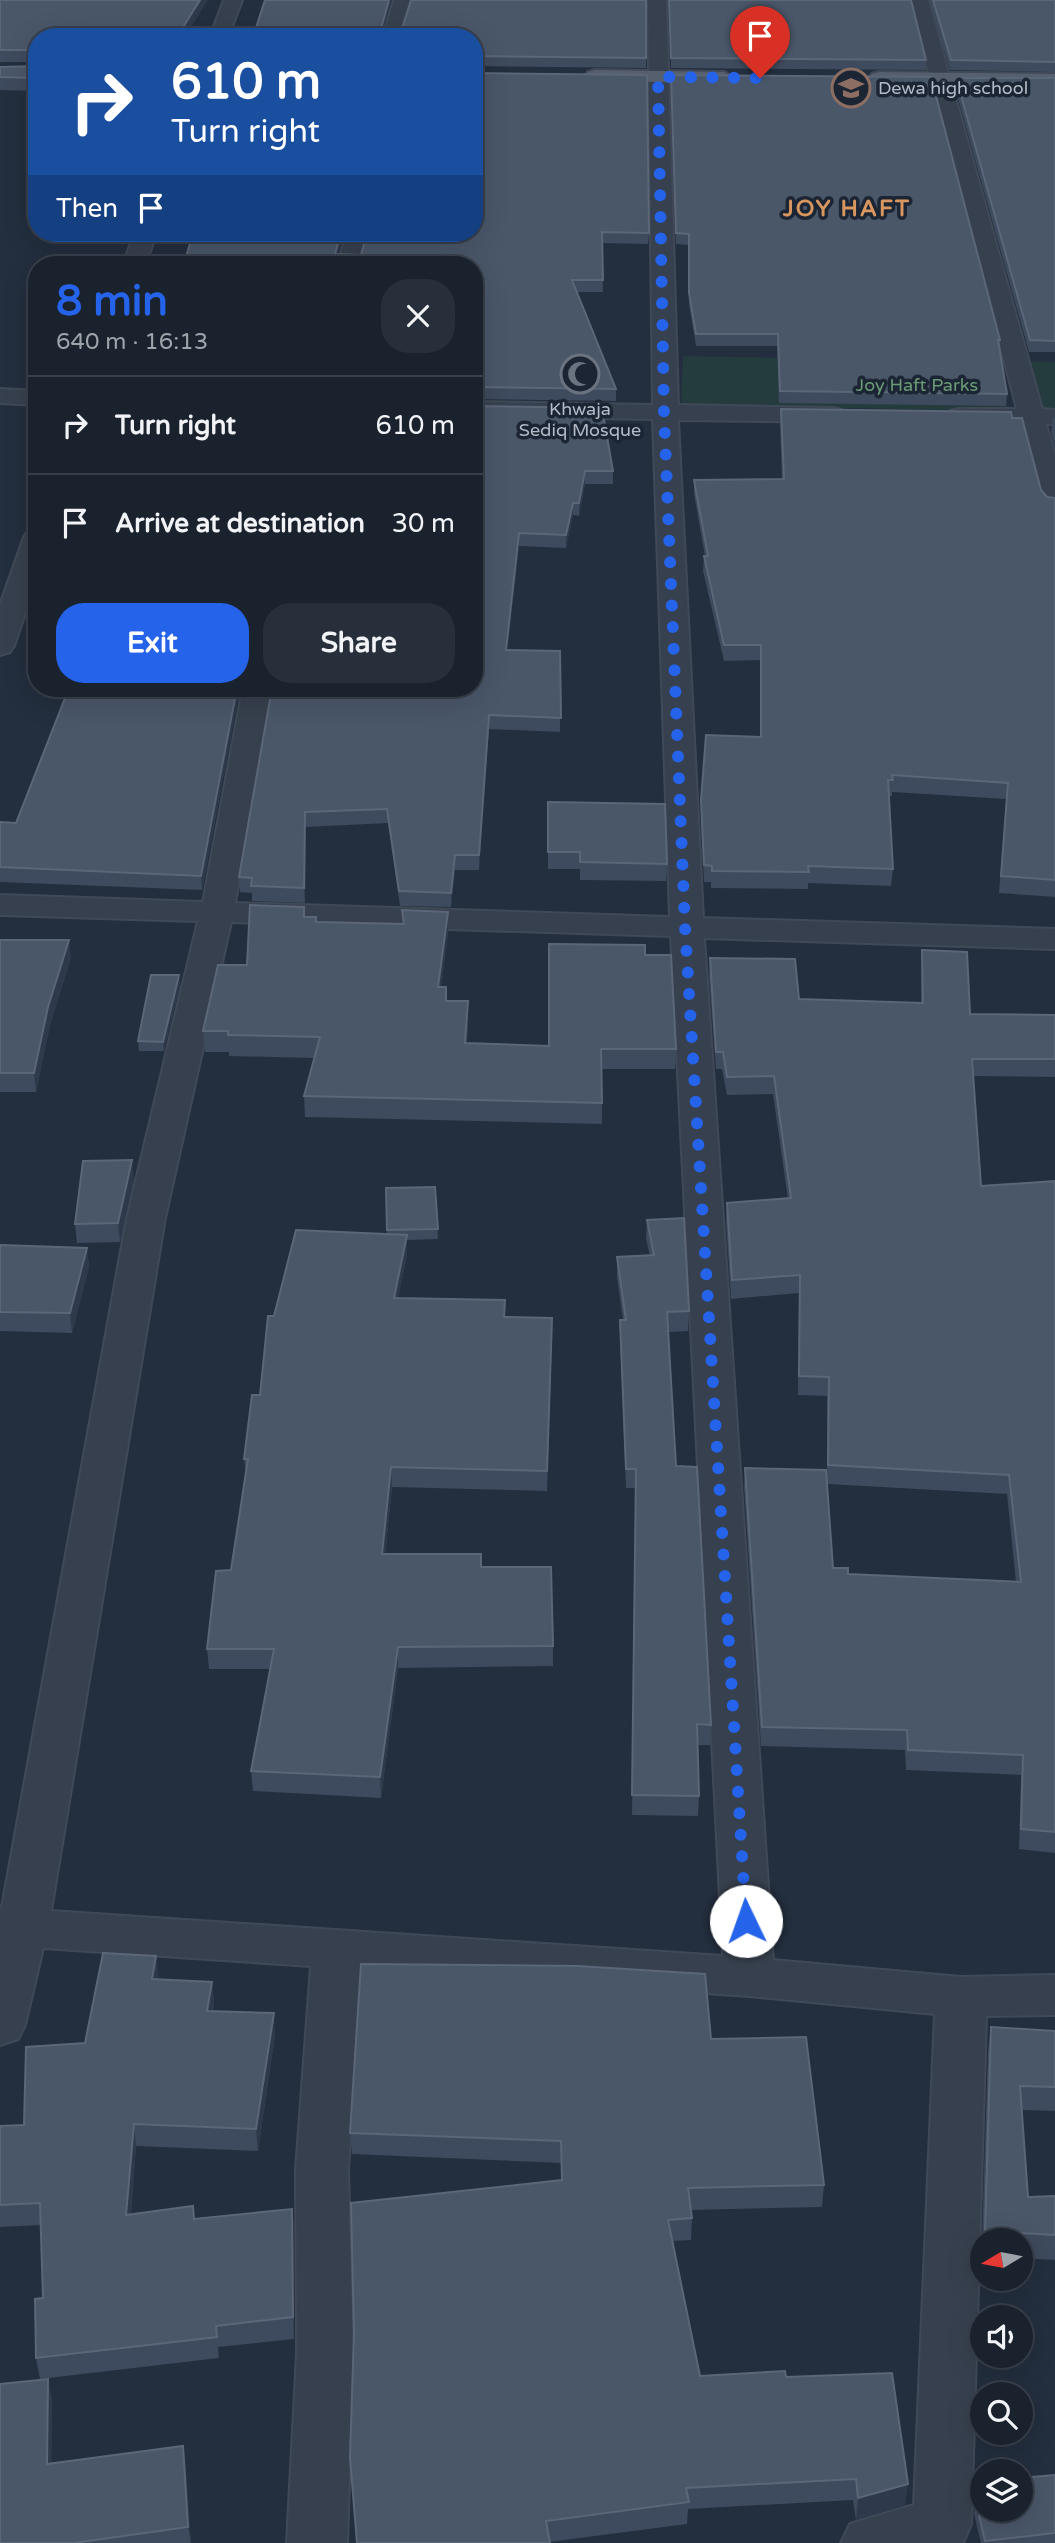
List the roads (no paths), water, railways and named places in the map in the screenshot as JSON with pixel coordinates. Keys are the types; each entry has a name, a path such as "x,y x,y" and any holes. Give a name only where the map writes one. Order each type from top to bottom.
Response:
{"main road":[{"path":"579,76 738,78"},
{"path":"859,78 1055,80"}],"street":[{"path":"222,28 233,0"},
{"path":"395,28 403,0"},
{"path":"657,0 664,413 685,927 749,1977"},
{"path":"919,0 940,79 1044,417 1055,503"},
{"path":"0,396 28,398"},
{"path":"483,409 856,415"},
{"path":"938,416 1044,417"},
{"path":"0,646 28,564"},
{"path":"0,2025 11,1928 146,1218 218,912 256,697"},
{"path":"0,905 1055,939"},
{"path":"11,1928 749,1977 961,1997 1055,1995"},
{"path":"317,2543 325,2354 322,2170 337,1950"},
{"path":"871,2543 942,2524 961,1997"}],"place":[{"name":"Dewa high school","path":"851,88"},
{"name":"Khwaja Sediq Mosque","path":"580,374"}],"district":[{"name":"JOY HAFT","path":"847,209"}],"park label":[{"name":"Joy Haft Parks","path":"917,385"}]}
